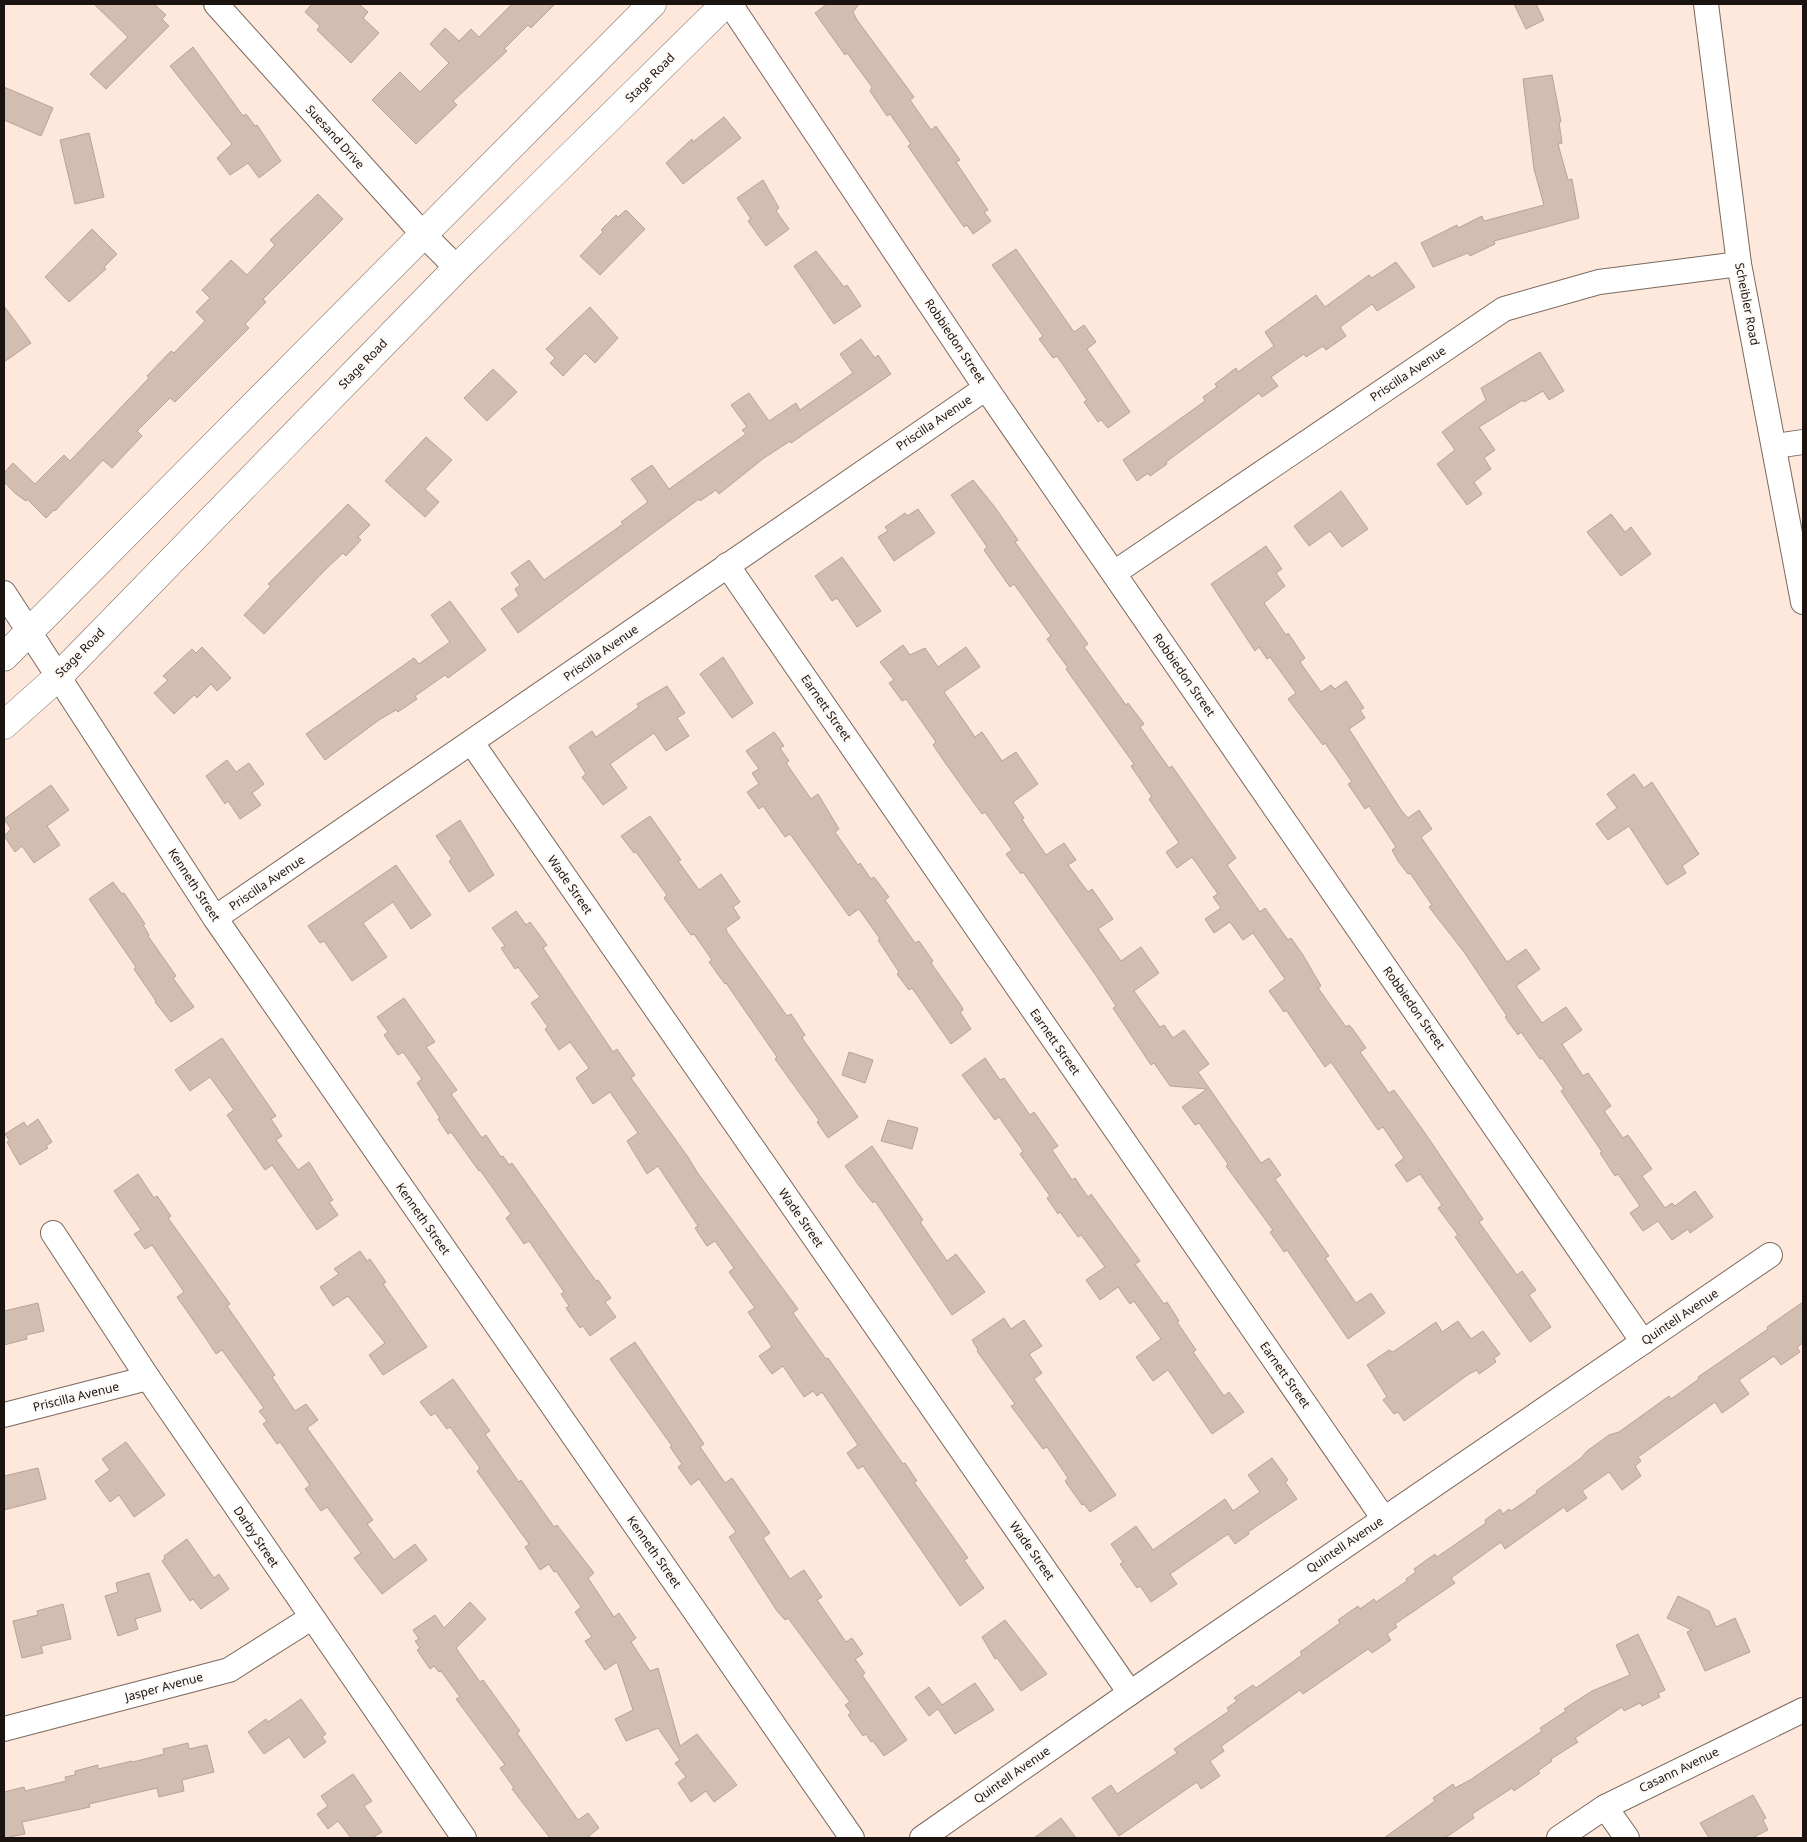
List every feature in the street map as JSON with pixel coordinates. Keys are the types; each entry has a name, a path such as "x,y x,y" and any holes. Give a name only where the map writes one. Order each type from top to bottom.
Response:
{"main road":[{"path":"4,657 422,233 652,4"},
{"name":"Stage Road","path":"4,726 59,676 457,268 725,4"}],"street":[{"name":"Robbiedon Street","path":"730,4 986,388 1643,1342"},
{"name":"Scheibler Road","path":"1706,4 1739,264 1803,602"},
{"name":"Suesand Drive","path":"230,9 422,233 457,268"},
{"name":"Priscilla Avenue","path":"1114,574 1504,308 1599,282 1739,264"},
{"name":"Priscilla Avenue","path":"215,918 986,388"},
{"path":"1774,446 1803,442"},
{"name":"Earnett Street","path":"727,565 1384,1519"},
{"name":"Kenneth Street","path":"4,593 215,918 852,1838"},
{"name":"Wade Street","path":"472,743 1130,1693"},
{"name":"Darby Street","path":"53,1233 148,1378 311,1618 464,1838"},
{"name":"Quintell Avenue","path":"922,1838 1130,1693 1770,1255"},
{"name":"Priscilla Avenue","path":"4,1415 148,1378"},
{"name":"Jasper Avenue","path":"4,1729 229,1670 311,1618"},
{"name":"Casann Avenue","path":"1560,1838 1606,1807 1803,1710"},
{"path":"1606,1807 1627,1838"}],"building":[{"path":"94,4 154,4 166,15 162,19 169,26 106,89 90,74 128,37"},
{"path":"312,4 359,4 368,12 363,18 379,33 351,63 317,30 320,26 305,12"},
{"path":"512,4 555,4 531,28 528,25 504,49 507,51 453,101 457,105 416,144 372,100 400,72 420,92 449,63 430,44 445,28 459,41 471,29 479,37"},
{"path":"827,4 859,4 853,12 857,20 914,97 910,100 931,130 936,126 960,160 956,162 988,210 984,212 991,221 973,234 967,225 964,227 947,203 908,146 911,144 890,114 887,116 870,91 872,87 847,53 845,55 815,13"},
{"path":"1514,4 1536,4 1544,20 1526,29"},
{"path":"193,47 243,116 246,114 255,126 257,125 281,161 259,178 248,163 230,175 217,158 232,144 170,66"},
{"path":"1552,75 1561,122 1559,122 1562,143 1558,144 1568,180 1572,179 1579,218 1494,241 1495,244 1470,256 1468,253 1433,267 1421,243 1457,225 1458,228 1482,216 1484,221 1544,205 1534,169 1523,79"},
{"path":"4,87 53,108 41,136 4,120"},
{"path":"724,117 741,138 683,184 666,163 692,139 693,142"},
{"path":"89,133 104,197 75,204 60,140"},
{"path":"763,180 779,208 776,211 789,229 766,246 748,221 751,219 737,198"},
{"path":"318,194 343,219 263,299 266,302 245,324 249,328 175,402 170,398 137,431 142,436 112,468 103,460 55,511 46,518 27,499 26,501 16,494 4,482 4,473 13,463 35,484 64,455 70,461 149,378 147,376 171,351 174,353 205,321 196,312 210,298 202,290 231,260 247,275 275,245 270,240"},
{"path":"626,210 645,229 600,275 580,256 616,215 618,217"},
{"path":"92,229 117,254 104,267 106,269 69,302 45,277"},
{"path":"1016,249 1074,332 1084,325 1096,342 1087,349 1130,412 1108,428 1101,420 1098,422 1084,402 1087,400 1057,356 1053,358 1039,339 1043,336 992,265"},
{"path":"816,251 844,287 847,285 861,306 834,324 794,266"},
{"path":"1396,262 1415,287 1377,311 1372,304 1340,327 1346,336 1326,350 1323,346 1306,357 1304,354 1271,377 1278,386 1262,397 1259,393 1166,462 1167,464 1150,476 1148,473 1137,481 1123,460 1205,401 1203,397 1217,387 1215,384 1236,368 1238,372 1274,346 1265,332 1316,295 1325,307 1369,275 1372,278"},
{"path":"4,306 31,343 4,362"},
{"path":"590,307 618,338 595,363 585,353 563,376 550,363 555,358 546,349"},
{"path":"861,339 875,358 878,355 891,374 791,443 790,441 764,458 719,494 716,490 700,501 699,499 518,633 501,609 519,596 515,589 520,585 511,573 529,560 544,580 623,524 621,522 648,502 631,479 652,465 669,489 746,434 742,430 747,427 731,405 749,393 769,421 796,403 800,410 853,373 840,354"},
{"path":"1540,352 1564,391 1549,400 1543,391 1524,402 1523,400 1479,427 1495,450 1484,458 1491,469 1474,482 1482,494 1467,505 1437,464 1455,450 1442,432 1486,400 1481,388"},
{"path":"493,369 517,392 487,421 464,398"},
{"path":"426,437 452,460 425,489 439,502 425,517 385,481"},
{"path":"973,480 1018,540 1015,542 1088,644 1084,647 1126,705 1128,703 1144,724 1140,727 1169,768 1172,766 1236,858 1227,865 1260,912 1265,908 1288,940 1291,938 1321,986 1318,988 1346,1027 1349,1025 1352,1028 1366,1048 1360,1052 1389,1093 1394,1090 1425,1133 1483,1219 1479,1222 1517,1275 1522,1271 1536,1290 1529,1295 1551,1327 1530,1342 1455,1237 1458,1235 1438,1208 1442,1205 1420,1174 1407,1182 1395,1165 1404,1158 1383,1127 1378,1130 1331,1062 1325,1067 1286,1010 1284,1012 1269,991 1285,979 1253,933 1243,940 1230,922 1214,933 1205,919 1221,908 1213,897 1218,894 1192,857 1177,868 1166,852 1179,843 1149,799 1152,797 1131,766 1134,764 1066,669 1068,668 1047,639 1051,636 1014,584 1010,587 984,550 987,547 951,495"},
{"path":"1341,491 1368,529 1342,547 1330,531 1309,546 1294,526"},
{"path":"348,504 370,525 358,537 361,540 346,556 343,553 325,570 264,634 244,615 271,586 268,584"},
{"path":"918,509 935,533 894,561 878,537 888,531 885,527 905,513 907,516"},
{"path":"1611,514 1625,532 1631,527 1651,554 1621,576 1587,532"},
{"path":"1266,546 1282,569 1276,573 1285,586 1264,603 1305,658 1300,662 1321,692 1331,685 1335,689 1346,681 1364,708 1360,710 1365,718 1349,729 1401,810 1408,818 1419,810 1432,829 1421,837 1507,962 1526,949 1540,969 1516,986 1542,1023 1566,1007 1582,1030 1562,1044 1583,1076 1588,1073 1611,1106 1604,1111 1623,1138 1628,1135 1652,1169 1642,1176 1665,1208 1672,1203 1675,1206 1695,1191 1713,1217 1690,1233 1688,1229 1672,1240 1658,1221 1643,1231 1630,1213 1640,1206 1618,1174 1615,1176 1600,1153 1602,1152 1561,1091 1564,1089 1521,1032 1518,1035 1505,1017 1507,1016 1464,952 1429,907 1432,905 1410,873 1408,874 1398,861 1392,850 1396,847 1369,806 1365,809 1348,784 1352,782 1325,743 1323,745 1288,699 1296,693 1270,657 1267,659 1259,647 1255,651 1211,584"},
{"path":"842,557 881,611 857,627 837,598 832,601 815,576"},
{"path":"450,601 486,650 448,678 445,675 415,696 417,699 398,712 396,710 379,720 325,760 306,734 414,658 419,664 450,642 431,615"},
{"path":"903,645 910,655 925,648 938,667 966,647 980,667 944,692 975,737 982,732 1002,761 1016,752 1038,784 1013,802 1024,818 1022,820 1046,855 1064,843 1076,860 1068,865 1088,892 1092,889 1113,919 1098,929 1121,961 1141,947 1159,973 1134,991 1160,1027 1164,1025 1173,1038 1184,1030 1209,1064 1198,1072 1261,1163 1269,1158 1281,1175 1275,1179 1329,1256 1325,1258 1356,1303 1371,1293 1385,1313 1348,1339 1287,1250 1284,1252 1270,1232 1273,1230 1226,1166 1228,1164 1199,1123 1195,1125 1182,1107 1207,1089 1170,1086 1154,1063 1151,1065 1113,1008 1116,1006 1097,977 1023,872 1021,874 1006,854 1012,850 985,812 982,814 946,764 933,745 936,742 906,699 902,701 889,683 894,680 880,662"},
{"path":"202,647 231,678 217,691 211,684 197,698 194,695 174,714 154,693 168,680 163,676 192,649 196,653"},
{"path":"723,657 753,703 732,718 700,674"},
{"path":"667,686 685,713 677,718 689,736 666,751 654,733 610,764 627,788 603,805 582,777 586,774 569,747 592,731 596,737 639,707 637,704"},
{"path":"774,732 784,746 780,748 789,761 786,763 811,799 818,794 839,829 835,832 858,865 860,863 871,879 874,877 889,897 885,900 915,943 919,941 933,961 931,963 962,1007 963,1010 960,1012 971,1029 951,1044 912,988 909,990 897,974 899,972 878,940 880,939 859,909 849,916 790,834 785,837 763,806 759,809 747,792 759,784 752,773 759,769 746,751"},
{"path":"227,760 236,772 249,763 264,784 252,793 261,805 240,819 228,801 225,804 206,776"},
{"path":"1634,774 1644,788 1652,782 1699,854 1682,866 1686,873 1667,885 1629,826 1608,840 1596,824 1617,808 1607,794"},
{"path":"51,785 69,810 47,826 60,845 34,863 22,846 15,852 4,836 11,829 4,819"},
{"path":"650,816 681,860 678,861 699,890 721,874 740,902 733,907 740,918 726,928 727,932 787,1016 791,1014 805,1035 802,1038 858,1117 828,1138 817,1122 819,1120 775,1059 777,1057 726,983 709,962 712,960 694,934 691,935 664,898 667,895 636,852 634,853 621,836"},
{"path":"460,820 494,875 469,892 449,861 452,859 436,836"},
{"path":"396,865 431,915 411,929 393,902 363,923 387,957 352,981 324,941 320,943 308,926"},
{"path":"113,882 122,894 124,893 145,924 143,925 148,936 176,976 173,978 194,1007 171,1022 155,1002 134,969 136,967 89,899"},
{"path":"516,911 526,925 530,922 547,945 543,948 613,1052 617,1049 635,1075 631,1078 697,1172 798,1309 793,1313 826,1359 828,1358 903,1464 905,1463 917,1481 914,1482 968,1558 964,1560 984,1588 960,1606 863,1466 858,1469 847,1453 858,1445 822,1392 817,1396 813,1391 804,1397 783,1366 772,1374 759,1356 772,1347 748,1312 755,1308 729,1272 734,1268 715,1241 707,1246 695,1228 698,1226 658,1166 647,1174 627,1141 638,1133 610,1092 593,1104 576,1078 589,1068 570,1042 559,1050 545,1029 548,1027 531,1003 540,997 518,967 515,969 501,948 505,946 492,928"},
{"path":"404,998 435,1042 426,1047 457,1090 451,1094 482,1138 486,1135 501,1157 503,1156 509,1165 512,1163 596,1281 598,1280 611,1298 605,1302 616,1317 590,1336 583,1326 580,1328 566,1308 569,1306 561,1294 564,1292 529,1241 524,1244 506,1218 511,1214 451,1132 448,1134 438,1119 440,1118 417,1083 422,1079 403,1052 398,1055 384,1035 388,1032 377,1017"},
{"path":"222,1038 276,1116 271,1119 282,1136 276,1140 298,1170 309,1162 333,1200 329,1202 338,1215 317,1230 272,1165 265,1170 227,1115 234,1110 210,1077 190,1091 175,1070"},
{"path":"849,1052 873,1060 865,1083 842,1075"},
{"path":"985,1058 1000,1080 1004,1078 1030,1115 1034,1112 1058,1146 1052,1150 1072,1180 1075,1178 1088,1197 1091,1194 1140,1261 1135,1264 1164,1304 1167,1302 1179,1321 1177,1322 1196,1350 1193,1352 1224,1396 1229,1392 1244,1412 1212,1434 1168,1370 1153,1381 1136,1357 1161,1339 1134,1301 1130,1304 1118,1287 1100,1300 1086,1280 1105,1267 1081,1235 1078,1237 1060,1212 1058,1214 1047,1198 1050,1196 1020,1154 1023,1151 999,1117 995,1120 962,1075"},
{"path":"38,1119 52,1142 46,1146 48,1148 20,1165 7,1142 10,1141 5,1134 24,1122 27,1127"},
{"path":"888,1120 918,1128 912,1149 881,1141"},
{"path":"872,1146 923,1220 920,1222 947,1261 956,1254 985,1292 952,1315 875,1201 873,1203 845,1166"},
{"path":"138,1174 154,1198 157,1196 171,1216 168,1218 230,1304 227,1306 275,1375 272,1377 295,1411 306,1404 318,1420 307,1428 373,1520 367,1524 394,1560 415,1544 427,1560 382,1594 354,1558 361,1553 327,1507 321,1511 305,1489 310,1485 280,1442 277,1444 263,1424 267,1421 259,1411 264,1408 222,1350 216,1354 177,1297 184,1292 152,1245 145,1249 134,1234 141,1230 114,1191"},
{"path":"360,1251 367,1261 370,1259 386,1282 383,1284 427,1347 383,1375 369,1355 385,1343 348,1296 333,1306 320,1287 339,1274 334,1269"},
{"path":"1803,1302 1803,1343 1797,1347 1800,1352 1781,1365 1774,1356 1739,1380 1749,1394 1722,1413 1715,1402 1638,1457 1641,1461 1635,1466 1641,1476 1622,1490 1609,1472 1582,1491 1587,1498 1567,1512 1564,1507 1505,1549 1501,1542 1451,1578 1455,1583 1395,1624 1397,1627 1387,1634 1391,1640 1372,1653 1368,1649 1303,1694 1300,1690 1221,1746 1224,1751 1210,1761 1220,1776 1201,1789 1197,1782 1119,1836 1092,1798 1111,1785 1117,1794 1177,1753 1174,1749 1229,1711 1227,1708 1237,1701 1234,1698 1253,1685 1256,1688 1302,1655 1300,1652 1340,1623 1338,1620 1358,1606 1360,1609 1374,1599 1376,1602 1407,1581 1406,1579 1416,1572 1414,1569 1435,1554 1437,1557 1486,1523 1485,1520 1500,1509 1503,1514 1509,1509 1511,1511 1537,1493 1536,1491 1609,1435 1619,1432 1669,1396 1671,1399 1699,1379 1698,1377 1768,1329 1767,1327"},
{"path":"38,1303 44,1331 26,1335 27,1339 4,1345 4,1311"},
{"path":"1004,1318 1011,1329 1024,1320 1042,1346 1029,1354 1042,1373 1034,1379 1116,1495 1090,1512 1084,1504 1082,1505 1065,1481 1068,1478 1047,1447 1043,1449 1011,1406 1015,1404 977,1351 972,1340"},
{"path":"1458,1321 1471,1339 1483,1331 1500,1354 1494,1358 1496,1362 1479,1374 1477,1370 1469,1374 1404,1421 1398,1412 1394,1414 1383,1400 1387,1397 1367,1365 1389,1350 1393,1352 1436,1322 1442,1332"},
{"path":"635,1342 704,1444 700,1447 725,1483 732,1478 770,1533 763,1538 790,1579 804,1570 822,1597 817,1600 846,1642 852,1638 863,1654 855,1659 865,1673 862,1675 907,1740 884,1756 866,1734 863,1736 848,1715 851,1713 845,1705 850,1702 788,1618 785,1620 777,1611 729,1537 736,1532 699,1479 691,1485 678,1467 682,1464 670,1447 672,1446 610,1359"},
{"path":"453,1379 490,1431 485,1434 519,1482 521,1480 554,1527 557,1525 594,1573 588,1578 614,1617 619,1613 636,1638 631,1642 650,1671 658,1668 680,1746 697,1734 737,1785 714,1802 706,1791 691,1802 678,1783 686,1777 675,1763 680,1760 658,1728 626,1741 615,1719 633,1710 617,1662 605,1670 585,1641 592,1637 575,1612 581,1607 549,1564 540,1570 525,1547 529,1544 477,1471 480,1468 450,1427 447,1429 435,1413 431,1416 420,1402"},
{"path":"126,1442 165,1495 134,1517 119,1495 110,1502 95,1481 110,1470 102,1459"},
{"path":"1272,1458 1288,1480 1285,1482 1297,1499 1248,1532 1249,1534 1235,1544 1228,1534 1170,1574 1177,1584 1151,1602 1140,1586 1137,1588 1120,1564 1123,1562 1111,1544 1136,1526 1153,1550 1225,1499 1233,1511 1260,1492 1248,1475"},
{"path":"38,1468 46,1499 4,1510 4,1476"},
{"path":"187,1539 214,1578 219,1574 229,1589 201,1609 193,1599 190,1601 162,1561 165,1558 164,1556"},
{"path":"149,1573 161,1611 135,1619 138,1629 118,1636 105,1596 118,1592 116,1583"},
{"path":"1678,1596 1709,1611 1716,1627 1735,1618 1750,1652 1705,1671 1687,1632 1692,1630 1667,1618"},
{"path":"470,1602 486,1619 456,1648 480,1682 483,1680 520,1731 517,1733 578,1820 588,1813 599,1828 589,1836 590,1838 550,1838 512,1789 514,1788 500,1768 505,1765 456,1699 460,1697 441,1671 439,1672 434,1666 430,1669 417,1650 420,1648 415,1641 419,1639 413,1630 435,1615 444,1628"},
{"path":"63,1604 71,1639 41,1646 43,1653 22,1658 13,1621 38,1615 37,1611"},
{"path":"1005,1620 1047,1674 1021,1691 997,1658 995,1659 982,1637"},
{"path":"1638,1634 1665,1690 1658,1693 1660,1697 1642,1706 1640,1703 1624,1711 1622,1707 1575,1738 1578,1742 1551,1759 1552,1761 1538,1771 1540,1773 1514,1791 1512,1788 1472,1814 1474,1818 1445,1838 1384,1838 1435,1801 1433,1798 1453,1784 1455,1788 1470,1780 1542,1731 1540,1728 1566,1711 1564,1709 1592,1691 1630,1675 1616,1645"},
{"path":"975,1683 994,1710 955,1734 938,1709 929,1716 915,1697 929,1687 942,1705"},
{"path":"301,1699 326,1734 322,1737 326,1742 304,1758 289,1737 264,1754 248,1732 266,1719 268,1722"},
{"path":"188,1743 189,1749 207,1745 214,1772 182,1780 184,1791 159,1797 157,1788 89,1804 90,1807 22,1822 25,1834 4,1838 4,1792 24,1787 25,1791 66,1781 65,1777 75,1775 75,1771 98,1765 98,1769 133,1762 164,1754 163,1749"},
{"path":"353,1774 372,1801 364,1806 382,1832 372,1838 351,1838 338,1821 328,1829 317,1814 328,1806 321,1796"},
{"path":"1753,1795 1766,1818 1763,1820 1768,1830 1752,1838 1709,1838 1700,1823"},
{"path":"1061,1818 1076,1838 1034,1838"}]}
